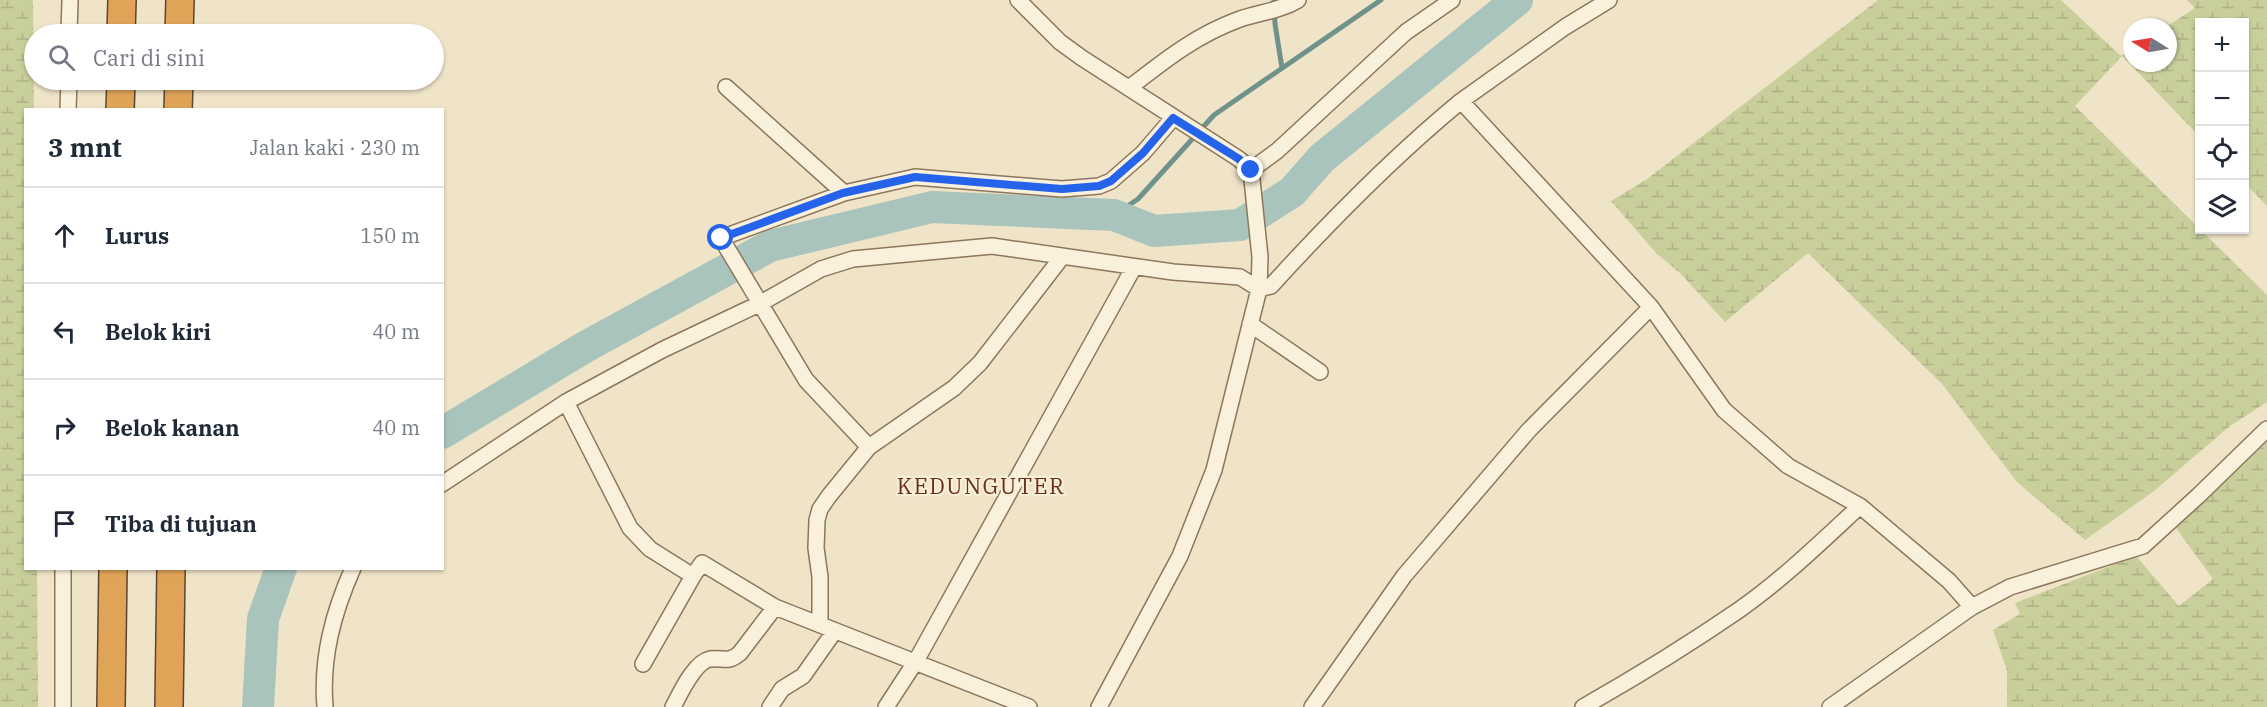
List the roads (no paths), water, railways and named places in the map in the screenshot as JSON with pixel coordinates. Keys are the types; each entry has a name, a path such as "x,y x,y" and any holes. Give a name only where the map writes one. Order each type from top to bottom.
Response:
{"highway":[{"path":"121,24 122,0"},
{"path":"179,24 180,0"},
{"path":"120,108 121,90"},
{"path":"178,108 179,90"},
{"path":"111,707 113,570"},
{"path":"169,707 171,570"}],"street":[{"path":"69,24 70,0"},
{"path":"1018,0 1060,42 1239,159 1251,170 1260,257 1260,289 1214,470 1180,556 1099,707"},
{"path":"1251,170 1277,151 1406,32 1452,0"},
{"path":"444,483 566,402 758,299 821,269 853,260 992,246 1134,267 1240,277 1260,289 1270,286 1411,142 1461,101 1565,27 1610,0"},
{"path":"1129,88 1181,47 1240,19 1292,3"},
{"path":"726,87 843,193"},
{"path":"69,90 69,108"},
{"path":"1461,101 1651,307 1724,410 1788,466 1860,506 1949,581 1972,607"},
{"path":"869,447 806,380 721,238 843,193 915,177 1062,189 1099,186 1111,181 1143,153 1173,118"},
{"path":"770,707 782,689 803,676 827,628 816,548 817,520 820,509 828,496 869,447 954,388 980,363 1062,257"},
{"path":"886,707 916,661 1134,267"},
{"path":"1312,707 1404,576 1529,430 1651,307"},
{"path":"1250,324 1320,372"},
{"path":"566,402 630,528 650,549 693,576"},
{"path":"1830,707 1972,607 2010,587 2143,546 2267,429"},
{"path":"1583,707 1639,675 1740,609 1805,558 1860,506"},
{"path":"643,664 702,563 775,608 916,661 1029,707"},
{"path":"63,570 63,707"},
{"path":"325,707 327,646 334,615 352,570"},
{"path":"673,707 686,683 702,662 733,659 775,608"}],"waterway":[{"path":"1274,0 1275,24 1282,68"},
{"path":"1114,215 1138,199 1214,115 1381,0"},
{"path":"444,432 585,347 770,246 932,207 1114,215 1154,231 1240,225 1292,192 1322,158 1517,0"},
{"path":"258,707 263,619 280,570"}],"district":[{"name":"KEDUNGUTER","path":"981,486"}]}
